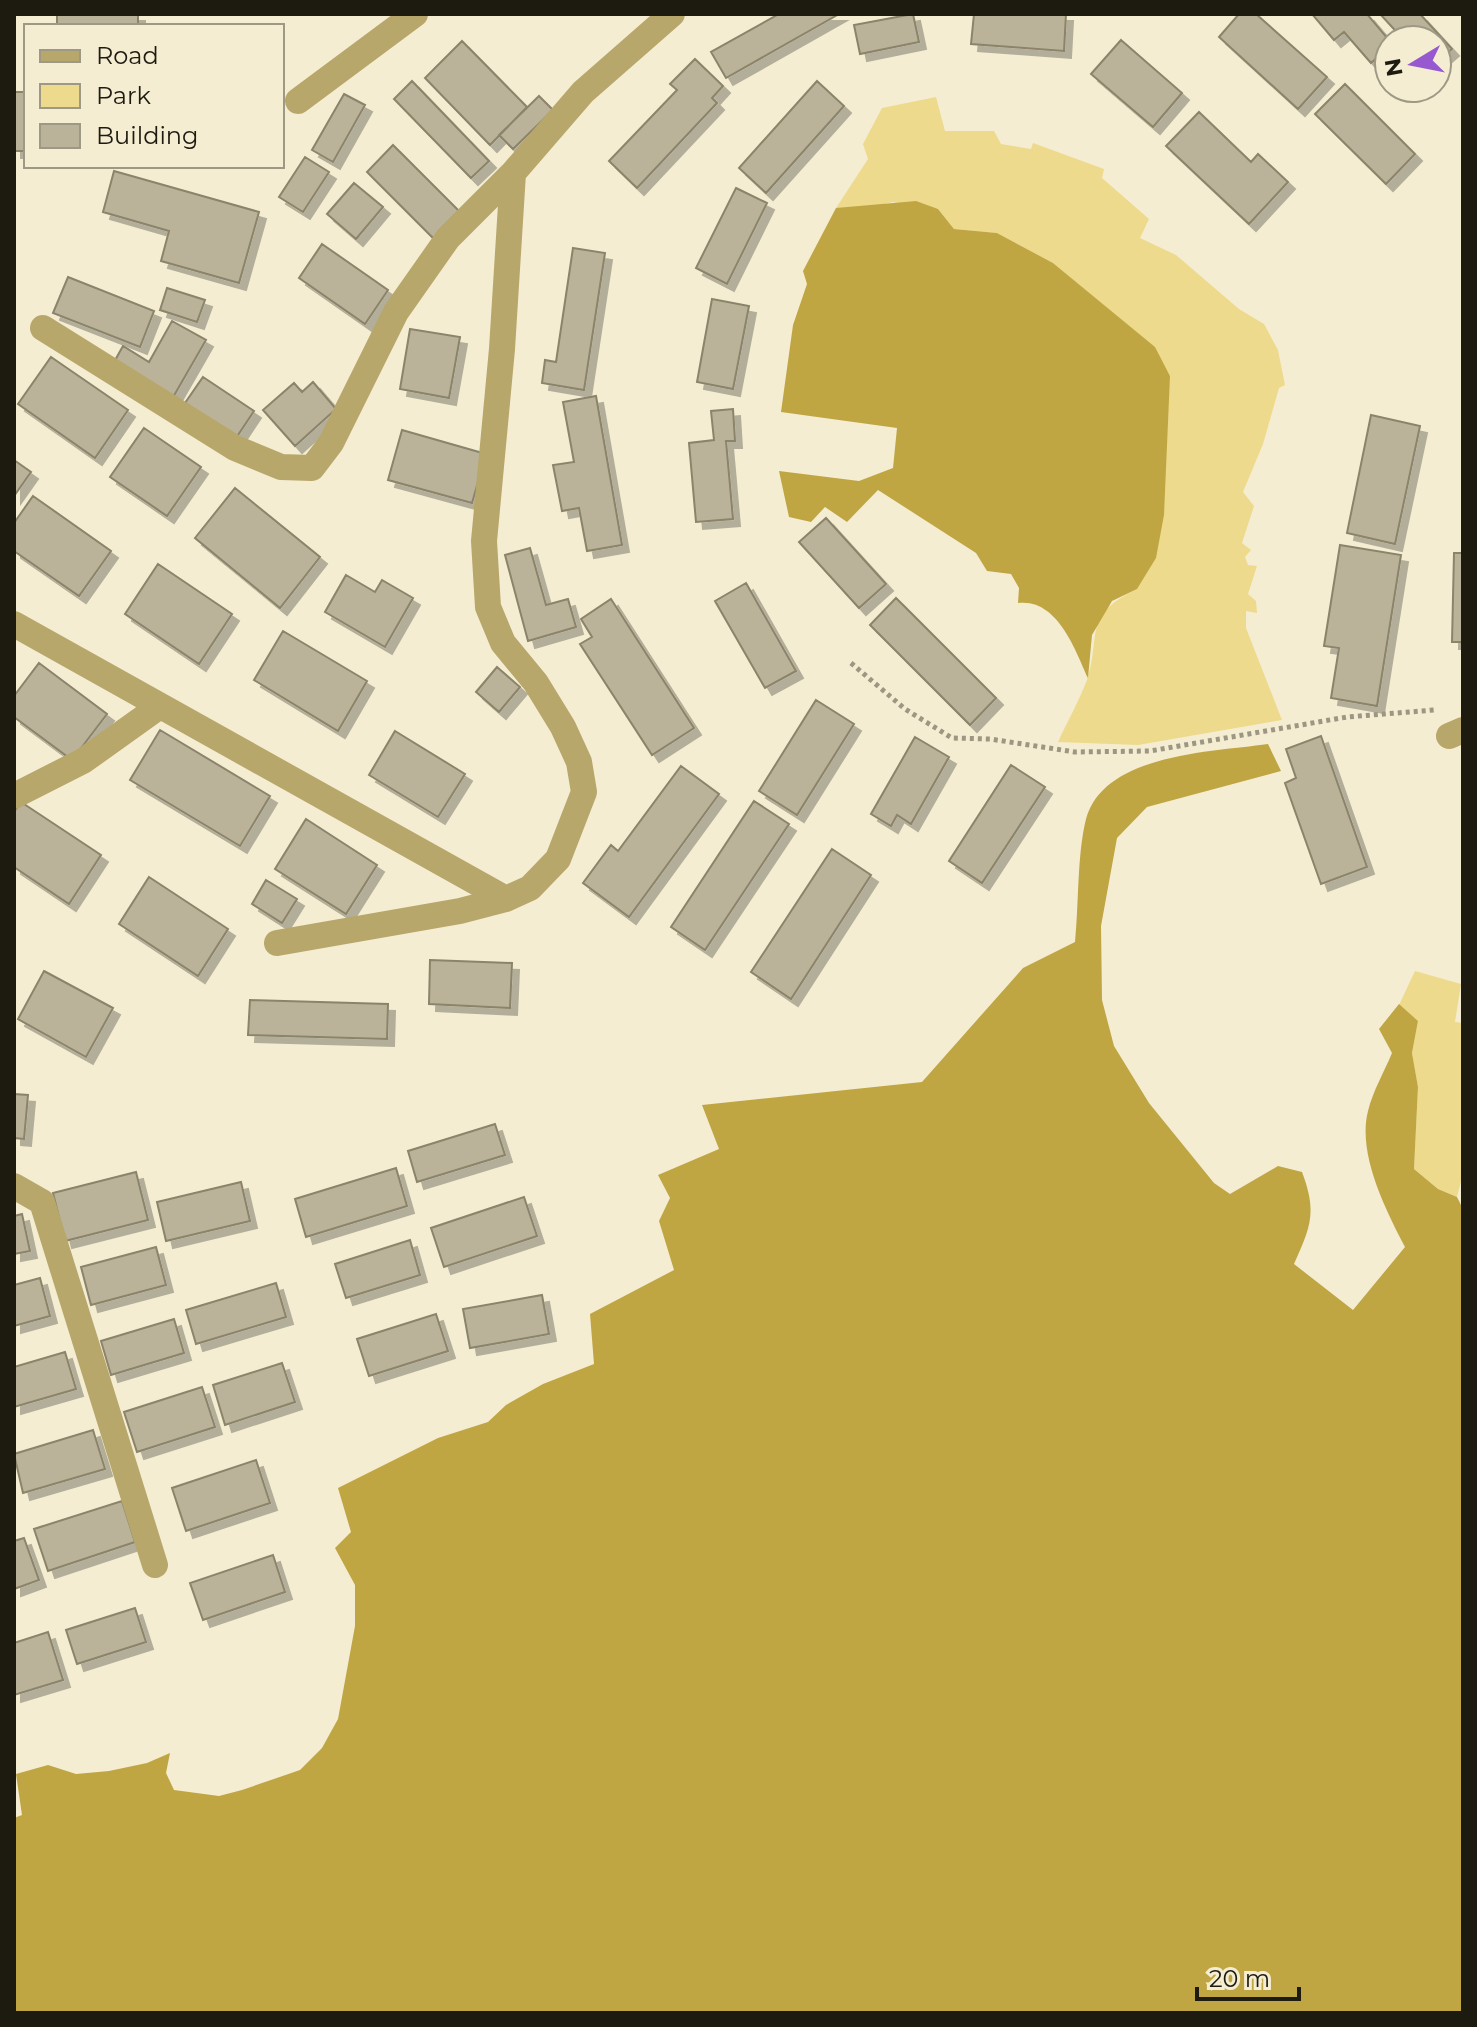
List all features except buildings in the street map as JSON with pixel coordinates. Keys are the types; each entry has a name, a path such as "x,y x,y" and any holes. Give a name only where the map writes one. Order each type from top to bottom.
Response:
{"street":[{"path":"298,101 415,14"},
{"path":"43,328 235,448 281,467 312,468 331,443 396,312 448,238 513,173 583,92 672,14"},
{"path":"277,943 460,911 506,899 530,888 558,859 584,792 579,762 563,727 536,683 503,643 488,607 484,541 502,349 513,173"},
{"path":"14,624 506,899"},
{"path":"14,796 83,761 160,706"},
{"path":"14,1186 42,1202 155,1565"}],"path":[{"path":"851,663 905,709 952,738 990,739 1075,752 1150,751 1347,717 1446,709"}],"green space":[{"path":"936,97 945,131 994,131 1001,144 1031,149 1033,143 1104,169 1102,178 1149,219 1140,238 1176,255 1239,309 1264,324 1278,350 1285,385 1279,388 1263,444 1243,492 1254,506 1242,543 1251,550 1245,557 1248,565 1257,566 1248,594 1256,601 1257,613 1246,611 1246,628 1282,720 1138,745 1058,742 1087,680 1101,618 1119,599 1137,589 1170,376 1154,347 1053,263 997,233 954,229 938,209 893,202 867,208 836,208 868,159 863,144 882,108"},
{"path":"1415,971 1461,984 1455,1022 1463,1023 1463,1173 1457,1197 1438,1189 1414,1169 1418,1087 1412,1053 1418,1021 1399,1005"}],"shaded area":[{"path":"916,201 938,209 954,229 997,233 1053,263 1155,347 1170,376 1164,515 1156,558 1137,589 1112,601 1092,635 1088,678 1070,640 1054,617 1032,604 1018,603 1019,588 1011,574 987,571 976,553 878,490 847,522 825,507 811,522 789,517 779,471 859,481 893,468 897,428 781,412 793,325 807,284 803,271 836,208"},
{"path":"1268,744 1281,771 1147,807 1117,838 1101,926 1102,1000 1114,1046 1149,1103 1214,1183 1230,1194 1278,1166 1302,1172 1311,1209 1305,1239 1294,1264 1353,1310 1405,1247 1375,1181 1366,1145 1366,1128 1373,1096 1392,1053 1379,1029 1399,1004 1418,1021 1412,1053 1418,1087 1414,1169 1438,1189 1457,1197 1463,1209 1463,2013 14,2013 14,1818 22,1815 16,1774 48,1765 76,1774 109,1771 147,1763 170,1753 166,1773 174,1790 219,1796 300,1770 322,1748 338,1719 355,1626 355,1585 335,1548 351,1532 338,1488 438,1438 488,1422 506,1405 543,1384 594,1364 590,1314 674,1270 659,1221 670,1198 658,1175 719,1149 702,1105 922,1082 1023,968 1075,942 1083,833 1097,797 1114,781 1137,768 1191,754"}]}
